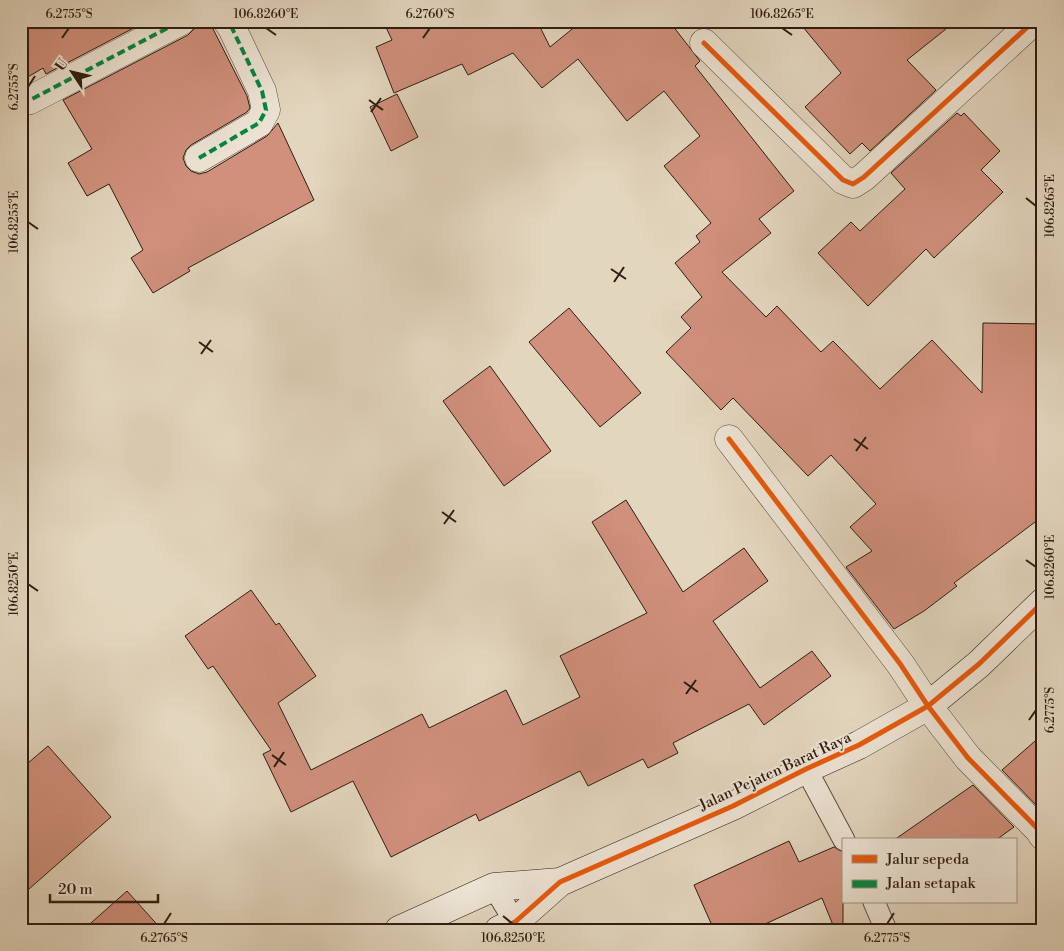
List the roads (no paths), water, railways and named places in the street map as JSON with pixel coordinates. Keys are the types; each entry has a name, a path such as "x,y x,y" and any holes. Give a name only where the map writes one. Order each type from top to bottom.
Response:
{"street":[{"path":"21,102 30,100 181,21"},
{"path":"199,158 259,123 266,110 262,91 227,21"},
{"path":"704,43 844,180 853,184 864,178 1034,21"},
{"path":"729,439 901,665 928,706 968,758 1043,836"},
{"name":"Jalan Pejaten Barat Raya","path":"399,930 494,887 560,882 733,806 859,745 928,706 979,664 1043,602"},
{"name":"Jalan Pejaten Barat Raya","path":"512,927 560,882"}],"lane":[{"path":"806,769 843,838"},
{"path":"494,887 512,927"},
{"path":"875,904 886,930"}]}
